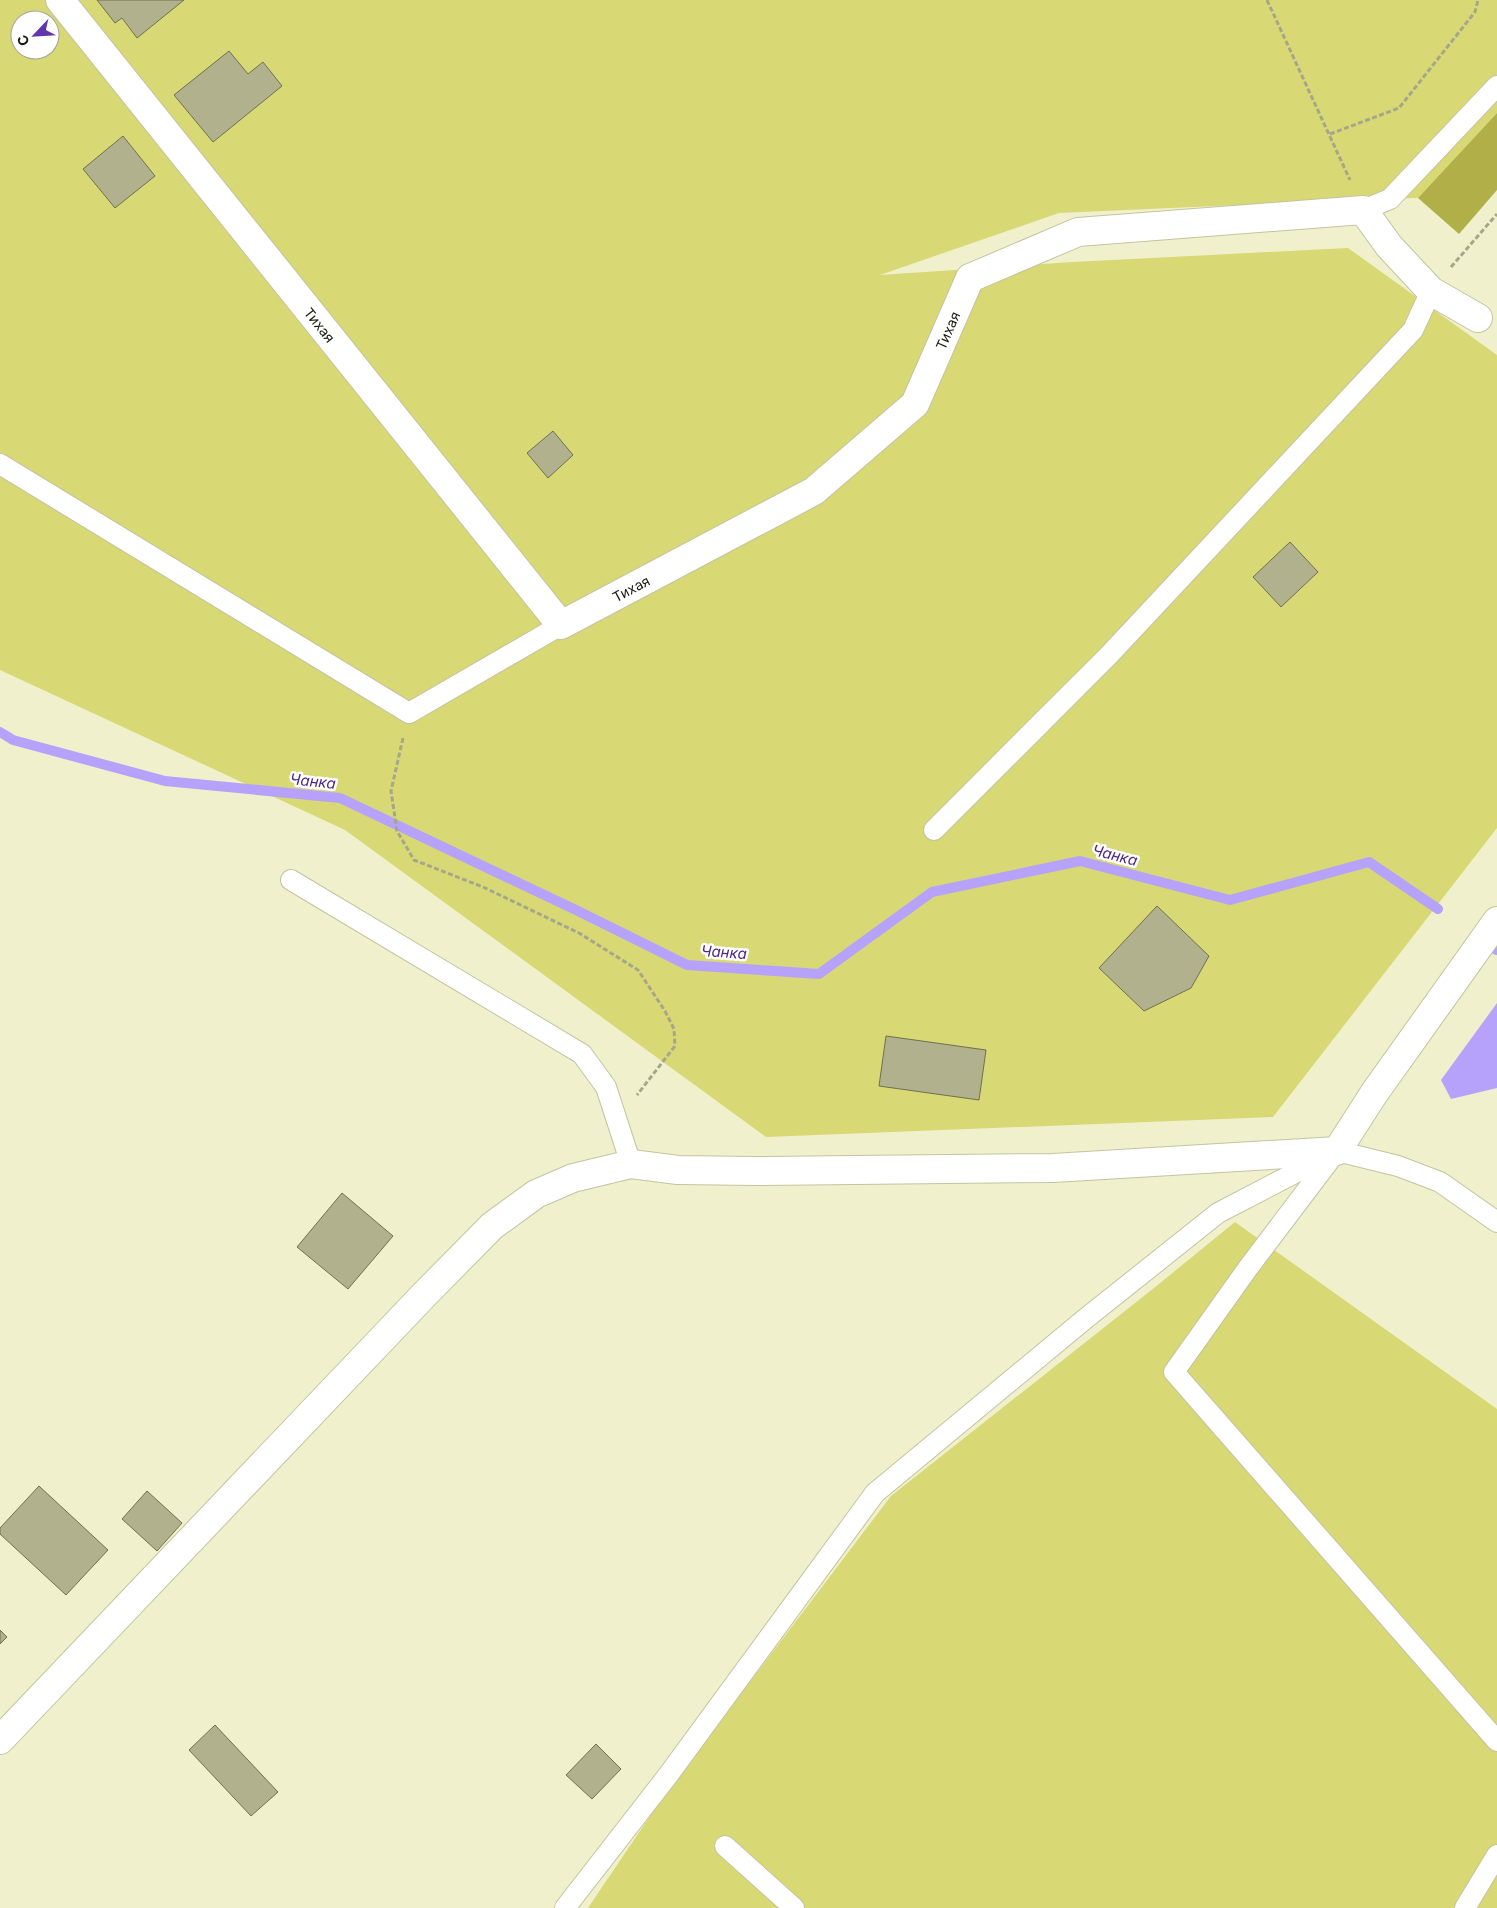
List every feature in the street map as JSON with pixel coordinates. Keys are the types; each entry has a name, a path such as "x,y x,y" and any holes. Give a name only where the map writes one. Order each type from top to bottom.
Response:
{"street":[{"name":"Тихая","path":"60,0 561,625 814,491 915,404 970,278 1078,232 1363,210"},
{"path":"1363,210 1389,246 1430,290 1478,318"},
{"path":"0,1740 410,1309 492,1226 536,1194 574,1178 631,1164 678,1170 755,1171 1052,1168 1336,1151 1375,1092 1497,921"}],"lane":[{"path":"1363,210 1390,200 1497,86"},
{"path":"934,830 1109,655 1413,330 1430,290"},
{"path":"0,464 409,713 561,625"},
{"path":"291,880 582,1054 606,1087 631,1164"},
{"path":"565,1908 669,1774 875,1493 1085,1319 1218,1213 1336,1151 1398,1166 1440,1182 1497,1222"},
{"path":"1336,1151 1248,1268 1174,1372 1497,1741"},
{"path":"725,1846 794,1908"},
{"path":"1465,1908 1497,1855"}],"path":[{"path":"1267,0 1330,134 1363,210"},
{"path":"1330,134 1399,108 1475,12 1478,0"},
{"path":"1430,290 1497,214"},
{"path":"409,713 391,791 397,831 414,860 483,887 579,933 638,970 665,1011 674,1029 675,1046 617,1121"}],"shaded area":[{"path":"0,0 1497,0 1497,113 1418,198 1059,213 880,275 1073,262 1348,248 1497,355 1497,828 1273,1117 766,1137 345,830 0,670"},
{"path":"1497,113 1497,190 1459,234 1418,198"},
{"path":"1497,1003 1497,1088 1451,1099 1441,1080"},
{"path":"1235,1222 1497,1409 1497,1908 588,1908 667,1791 891,1496"}],"building":[{"path":"97,0 184,0 137,38 122,18 115,23"},
{"path":"229,51 248,74 263,62 282,86 213,142 174,95"},
{"path":"123,136 155,176 115,208 83,169"},
{"path":"553,431 573,455 548,478 527,453"},
{"path":"1290,542 1318,572 1281,607 1253,577"},
{"path":"1157,906 1209,956 1191,988 1144,1011 1099,968"},
{"path":"886,1036 986,1050 979,1100 879,1086"},
{"path":"342,1193 393,1236 348,1289 297,1247"},
{"path":"39,1486 108,1550 66,1595 0,1534 0,1528"},
{"path":"147,1491 182,1523 157,1551 122,1519"},
{"path":"0,1630 7,1637 0,1644"},
{"path":"215,1725 278,1792 251,1816 189,1750"},
{"path":"596,1744 621,1769 592,1799 566,1775"}],"waterway":[{"name":"Чанка","path":"0,732 13,740 165,781 340,798 687,965 819,974 932,892 1080,861 1230,900 1369,862 1438,909"}]}
